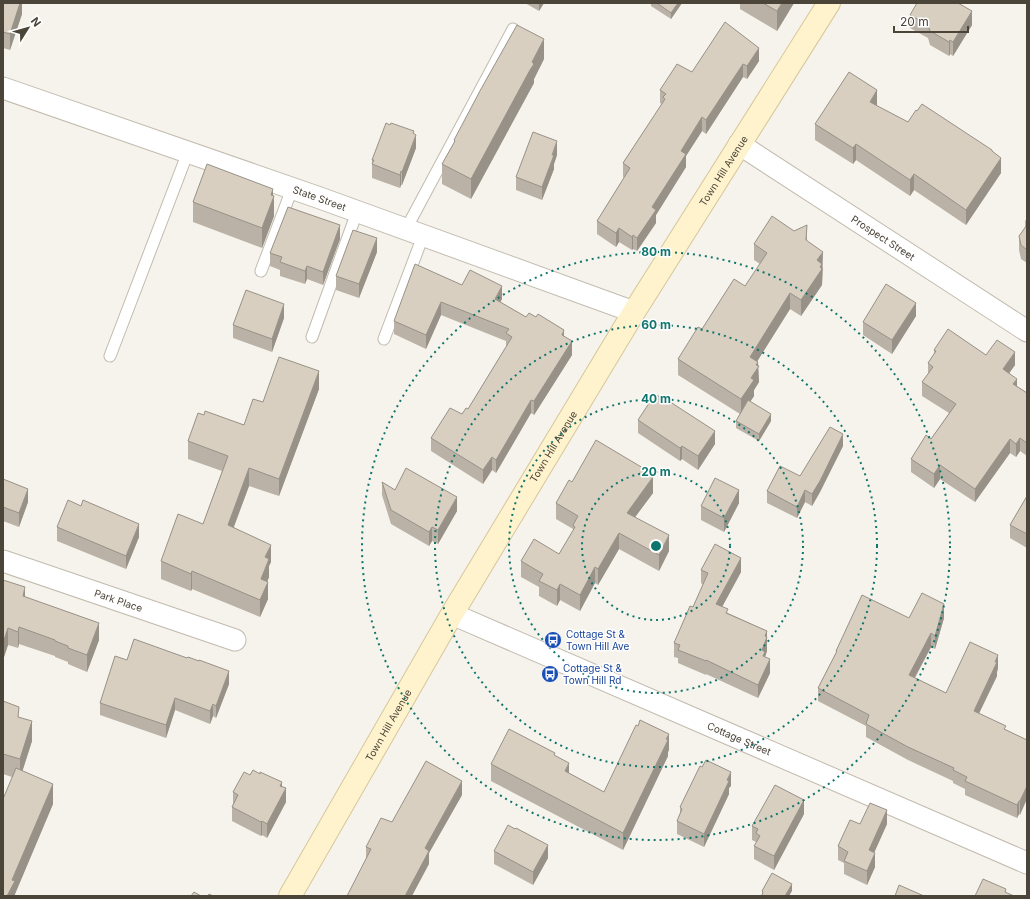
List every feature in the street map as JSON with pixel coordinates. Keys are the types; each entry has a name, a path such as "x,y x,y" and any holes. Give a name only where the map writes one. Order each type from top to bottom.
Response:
{"street":[{"name":"Town Hill Avenue","path":"290,896 452,614 634,312 829,3"},
{"name":"State Street","path":"3,88 414,232 634,312"},
{"name":"Prospect Street","path":"739,144 1027,331"},
{"name":"Park Place","path":"3,561 234,640"},
{"name":"Cottage Street","path":"452,614 1027,863"}],"lane":[{"path":"384,339 414,232 513,29"},
{"path":"110,356 188,152"},
{"path":"261,271 292,189"},
{"path":"312,337 357,212"}],"building":[{"path":"3,3 20,3 10,34 3,32"},
{"path":"657,3 678,3 671,13"},
{"path":"763,3 782,3 777,11"},
{"path":"917,3 958,3 972,11 953,42 950,40 949,42 930,31 928,25 910,15"},
{"path":"725,22 759,48 747,66 743,64 706,120 702,117 681,151 686,154 652,207 656,210 637,238 633,235 632,237 619,228 616,233 597,221 630,168 623,163 665,99 663,97 666,94 660,90 677,64 692,72"},
{"path":"517,25 544,39 532,62 534,64 471,179 442,164 481,89"},
{"path":"849,72 877,90 870,102 908,122 922,104 992,150 1001,158 966,210 914,174 910,180 856,144 853,148 815,124"},
{"path":"386,123 390,125 391,123 414,131 413,133 416,135 400,175 372,164 374,160 372,160"},
{"path":"533,132 557,141 552,155 554,155 542,187 516,177"},
{"path":"207,164 273,189 271,195 274,196 262,228 193,202"},
{"path":"288,207 340,225 323,272 307,266 305,271 280,262 282,257 270,253"},
{"path":"772,216 794,231 807,225 806,240 823,252 817,260 822,264 820,267 822,269 801,300 790,293 750,357 758,362 756,365 759,366 751,378 754,380 741,399 678,359 698,327 702,329 734,279 745,286 767,253 754,244"},
{"path":"1027,225 1027,250 1021,245 1019,236"},
{"path":"353,230 377,238 359,284 336,276"},
{"path":"415,264 462,285 470,270 502,286 495,299 526,317 529,313 536,317 538,314 564,330 562,335 572,341 534,401 531,400 496,460 492,457 483,470 431,438 450,408 462,414 466,408 468,409 512,337 506,333 509,329 441,302 426,335 394,321"},
{"path":"886,284 916,303 892,340 863,322"},
{"path":"246,290 284,304 272,339 233,325"},
{"path":"948,329 986,355 997,340 1015,352 1003,369 1017,379 1013,384 1027,393 1027,443 1020,438 1016,444 1010,439 975,489 940,465 934,474 911,459 926,435 931,439 956,404 922,382 933,367 928,363 936,351 934,350"},
{"path":"279,357 319,371 279,479 249,468 228,525 271,545 265,557 269,559 261,579 268,582 260,600 192,571 191,574 161,561 178,514 203,524 228,456 188,441 198,413 204,415 205,411 244,425 253,399 263,402"},
{"path":"655,394 660,397 661,396 715,431 698,456 682,446 680,448 638,420"},
{"path":"748,400 771,414 759,434 736,421"},
{"path":"830,427 843,434 812,494 805,490 797,507 767,491 780,466 800,476"},
{"path":"596,440 653,474 651,476 653,477 627,513 669,535 659,555 619,533 598,569 595,567 580,595 560,584 557,590 539,581 543,574 521,561 534,539 559,554 575,527 573,525 578,516 556,503 569,480 572,482"},
{"path":"406,468 457,497 438,530 432,527 429,532 391,510 382,482 395,490"},
{"path":"715,478 739,490 724,518 701,506"},
{"path":"3,479 28,489 19,513 3,507"},
{"path":"1027,496 1027,534 1010,525"},
{"path":"68,500 81,506 83,500 139,524 126,556 57,527"},
{"path":"715,544 741,558 716,604 728,609 726,613 767,631 765,636 767,637 762,650 765,652 763,656 770,659 758,685 706,660 678,650 680,645 674,643 690,606 693,607 708,573 701,570"},
{"path":"3,580 25,587 23,596 99,623 87,655 68,648 68,646 55,640 19,627 18,632 8,628 3,640"},
{"path":"922,593 944,604 935,636 931,633 909,675 946,693 970,642 998,655 995,662 997,662 974,711 1006,726 1004,729 1027,740 1027,786 1017,805 965,781 967,777 953,770 954,768 908,747 866,724 869,715 818,688 837,651 862,595 909,618"},
{"path":"134,639 229,671 216,706 213,704 210,711 175,698 166,725 100,703 115,656 127,660"},
{"path":"3,701 19,707 18,717 32,721 20,759 3,754"},
{"path":"640,720 669,734 666,739 668,740 623,833 491,764 509,729 555,753 554,755 569,763 565,771 604,792 636,725 638,726"},
{"path":"706,760 731,772 727,780 729,781 704,834 677,821 682,809 680,807 700,766 702,767"},
{"path":"426,761 462,781 425,848 429,851 405,896 347,896 371,849 366,847 381,818 392,822"},
{"path":"16,768 53,784 12,880 15,881 7,896 3,896 3,799"},
{"path":"253,770 282,782 280,786 286,788 267,824 232,807 238,795 233,792 244,772 250,775"},
{"path":"775,785 804,800 774,856 754,846 760,836 756,833 758,829 752,826"},
{"path":"870,803 887,810 869,850 875,853 867,871 844,861 848,852 838,846 850,820 860,824"},
{"path":"508,825 548,845 533,872 494,851"},
{"path":"772,873 792,884 785,896 762,895 762,891"},
{"path":"983,879 1006,889 1005,892 1014,896 975,896"},
{"path":"899,885 924,896 895,896"},
{"path":"194,892 201,896 191,896"}],"place":[{"name":"Cottage St & Town Hill Ave","path":"553,640"},
{"name":"Cottage St & Town Hill Rd","path":"550,674"}]}
